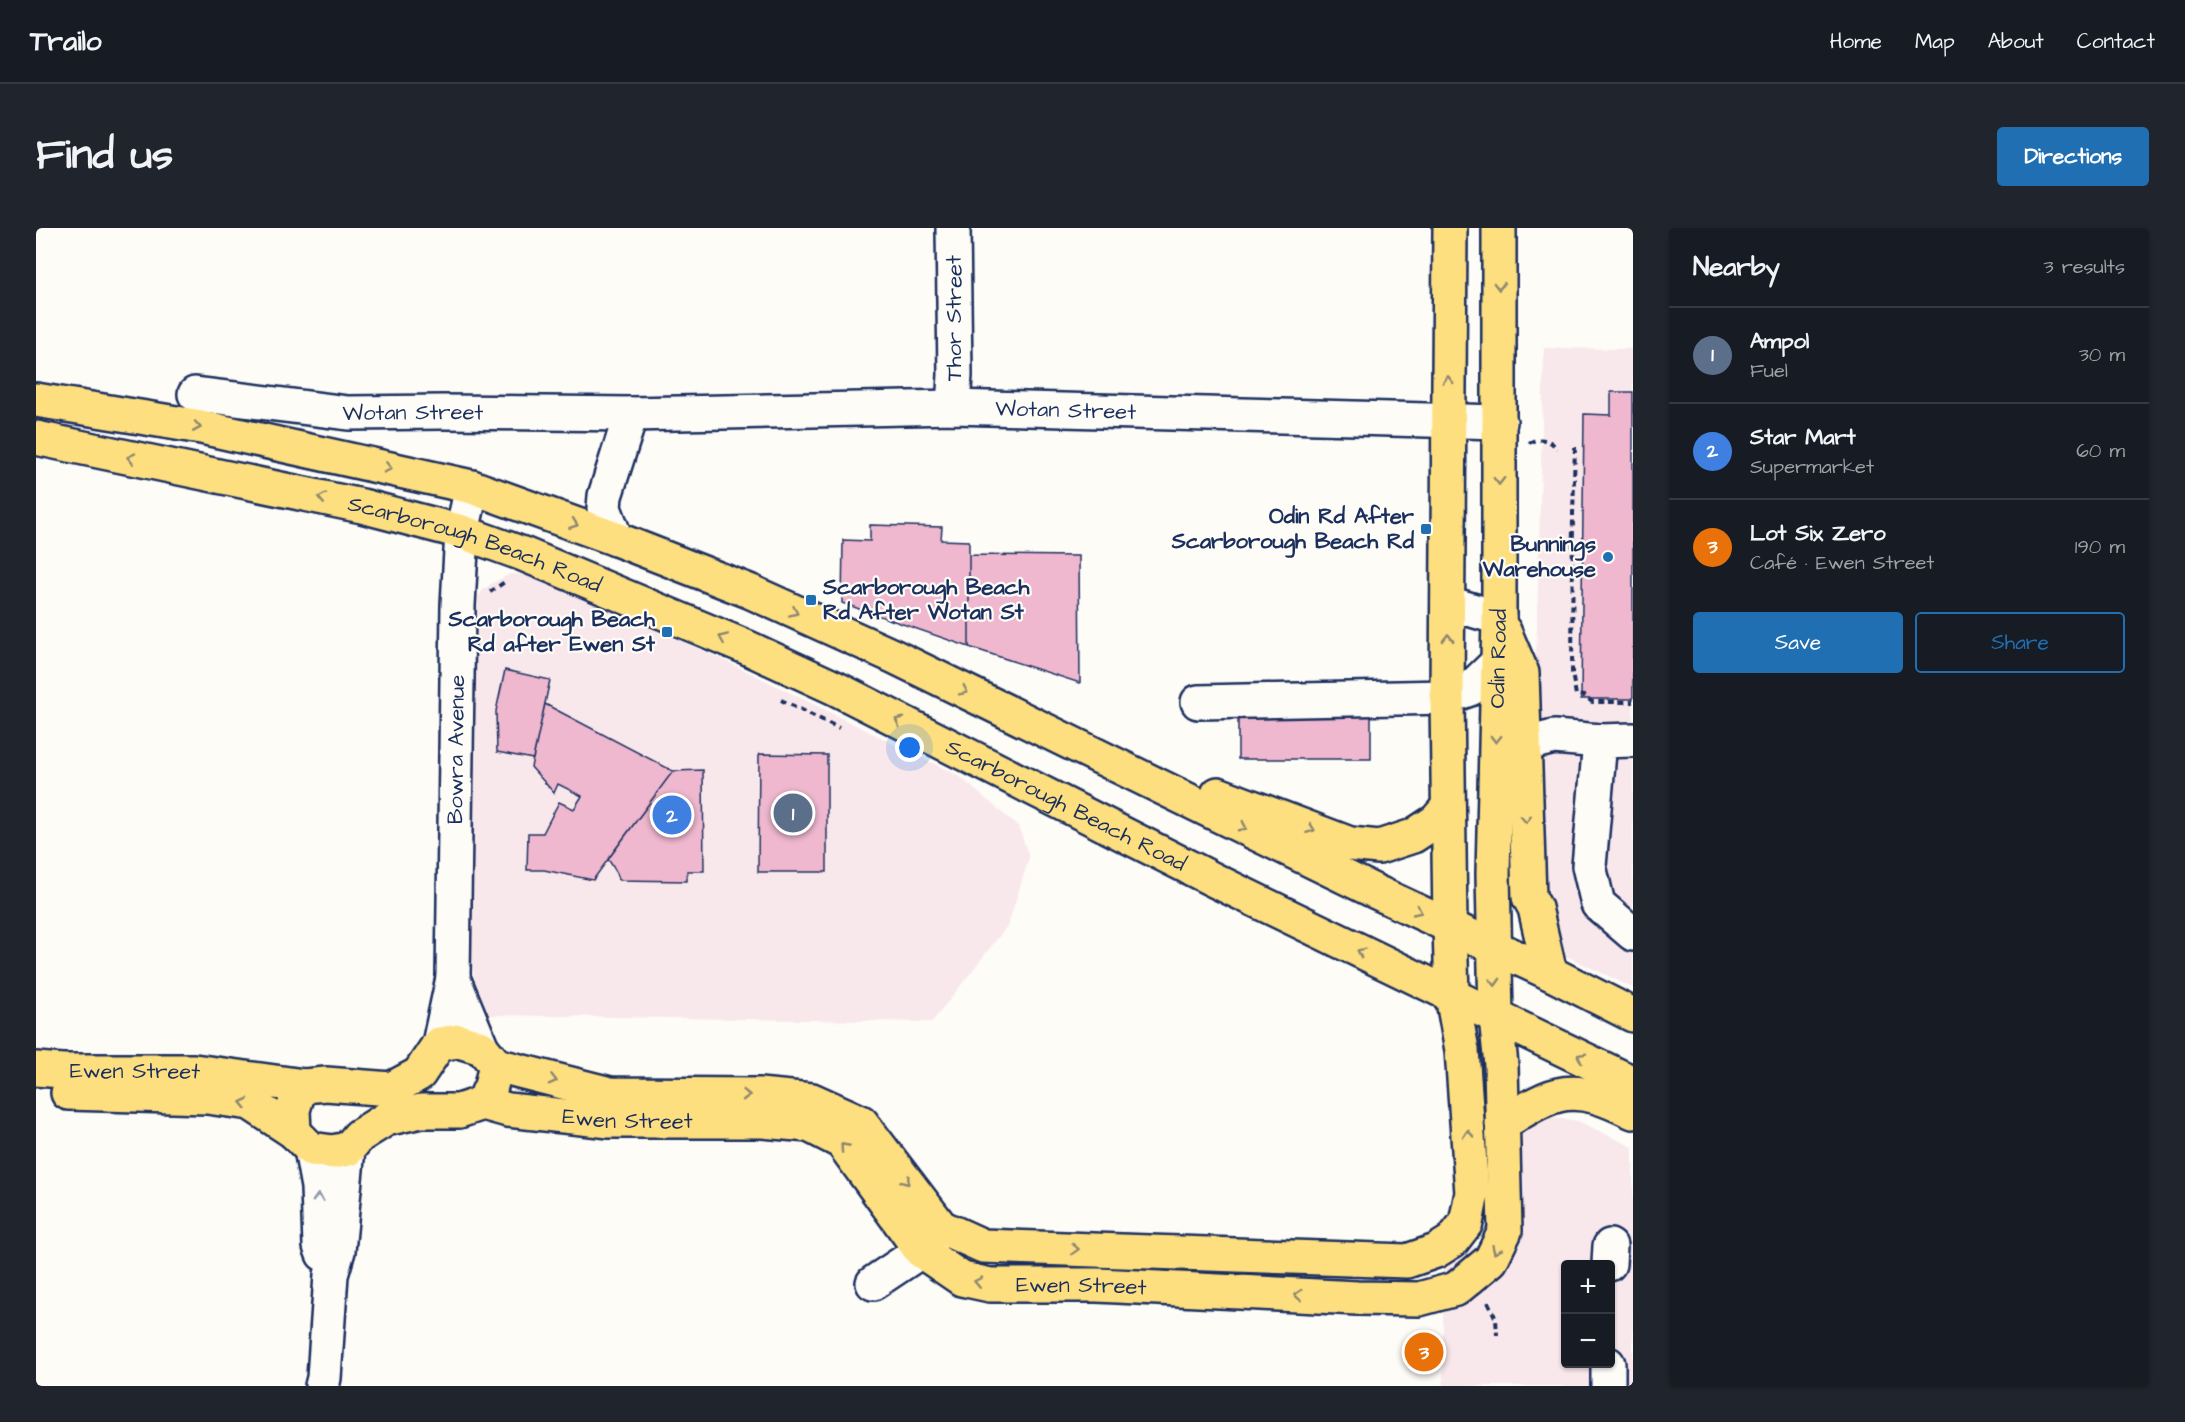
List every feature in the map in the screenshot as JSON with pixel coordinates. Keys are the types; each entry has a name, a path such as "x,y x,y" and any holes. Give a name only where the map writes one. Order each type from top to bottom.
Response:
{"main road":[{"path":"1450,228 1448,807 1452,996"},
{"name":"Odin Road","path":"1496,1017 1493,874 1499,618 1500,228"},
{"name":"Scarborough Beach Road","path":"36,400 201,428 472,487 616,539 749,591 883,652 1633,1015"},
{"name":"Scarborough Beach Road","path":"36,438 362,506 462,532 523,554 746,647 825,684 1452,996 1552,1042 1633,1083"},
{"path":"1499,618 1522,673 1529,897 1535,908 1550,973"},
{"path":"1020,718 1350,844 1379,847 1413,836 1436,821 1448,807"},
{"name":"Ewen Street","path":"931,1239 983,1246 1407,1261 1436,1251 1452,1241 1466,1223 1472,1192 1462,1050 1452,996"},
{"name":"Ewen Street","path":"348,1149 359,1136 386,1119 421,1111 459,1111 483,1103 508,1110 610,1121 762,1121 808,1125 842,1142 931,1239 962,1279 990,1285 1097,1285 1343,1298 1419,1299 1456,1288 1491,1260 1505,1231 1501,1065 1496,1017"},
{"name":"Ewen Street","path":"36,1069 194,1071 304,1086 326,1084 391,1089 419,1074 439,1044 459,1041 489,1057 610,1094 759,1095 812,1100 861,1122 931,1239"},
{"path":"483,1103 491,1086 489,1057"},
{"path":"304,1086 293,1110 303,1140 333,1152 348,1149"},
{"path":"1502,1124 1540,1100 1573,1091 1608,1100 1633,1112"},
{"name":"Ewen Street","path":"36,1092 207,1097 250,1103 303,1140"},
{"path":"1343,1259 1343,1298"}],"street":[{"name":"Thor Street","path":"953,228 955,375 953,407"},
{"name":"Wotan Street","path":"195,394 348,413 631,414 953,407 1500,422"},
{"path":"616,539 604,508 605,496 631,414"},
{"name":"Bowra Avenue","path":"439,1044 453,978 458,605 462,532 472,487"},
{"path":"1448,603 1499,618"},
{"path":"1198,702 1448,696 1470,689 1498,662"},
{"path":"1526,744 1554,737 1600,741 1633,740"},
{"path":"1600,741 1589,866 1598,904 1633,934"},
{"name":"Bowra Avenue","path":"453,978 489,1057"},
{"path":"303,1140 318,1187 320,1246 331,1275"},
{"path":"322,1386 331,1275 338,1251 348,1149"},
{"path":"873,1283 931,1239"},
{"path":"1608,1368 1608,1386"}],"path":[{"path":"1575,447 1572,673 1576,695 1585,696 1592,702 1633,702"},
{"path":"1483,1291 1496,1319 1497,1335"}],"shaded area":[{"path":"1544,348 1633,349 1633,988 1554,950 1531,860"},
{"path":"510,574 532,575 728,662 959,776 1019,827 1029,858 1008,925 932,1022 483,1015 475,982 469,935 473,610 475,601 483,590"},
{"path":"1547,1116 1578,1121 1633,1147 1633,1386 1443,1386 1443,1245 1520,1249 1522,1134"}],"building":[{"name":"Bunnings Warehouse","path":"1611,392 1633,392 1633,699 1581,699 1584,414 1611,415"},
{"path":"870,525 942,527 941,540 969,541 969,647 842,603 843,540 870,541"},
{"path":"969,555 1079,556 1080,683 969,647"},
{"path":"505,670 550,680 533,759 497,752 496,711"},
{"path":"545,704 673,771 593,880 544,870 527,870 528,833 543,833 559,802 574,809 582,796 558,784 554,793 531,767"},
{"path":"1238,713 1371,713 1371,759 1238,759"},
{"path":"759,754 827,755 827,872 758,872"},
{"path":"703,770 704,871 687,871 687,881 619,880 608,859 673,771"}],"place":[{"name":"Odin Rd After Scarborough Beach Rd","path":"1426,529"},
{"name":"Bunnings Warehouse","path":"1608,557"},
{"name":"Scarborough Beach Rd After Wotan St","path":"811,600"},
{"name":"Scarborough Beach Rd after Ewen St","path":"667,632"},
{"name":"Ampol","path":"793,813"},
{"name":"Star Mart","path":"672,815"},
{"name":"Lot Six Zero","path":"1424,1352"}]}
